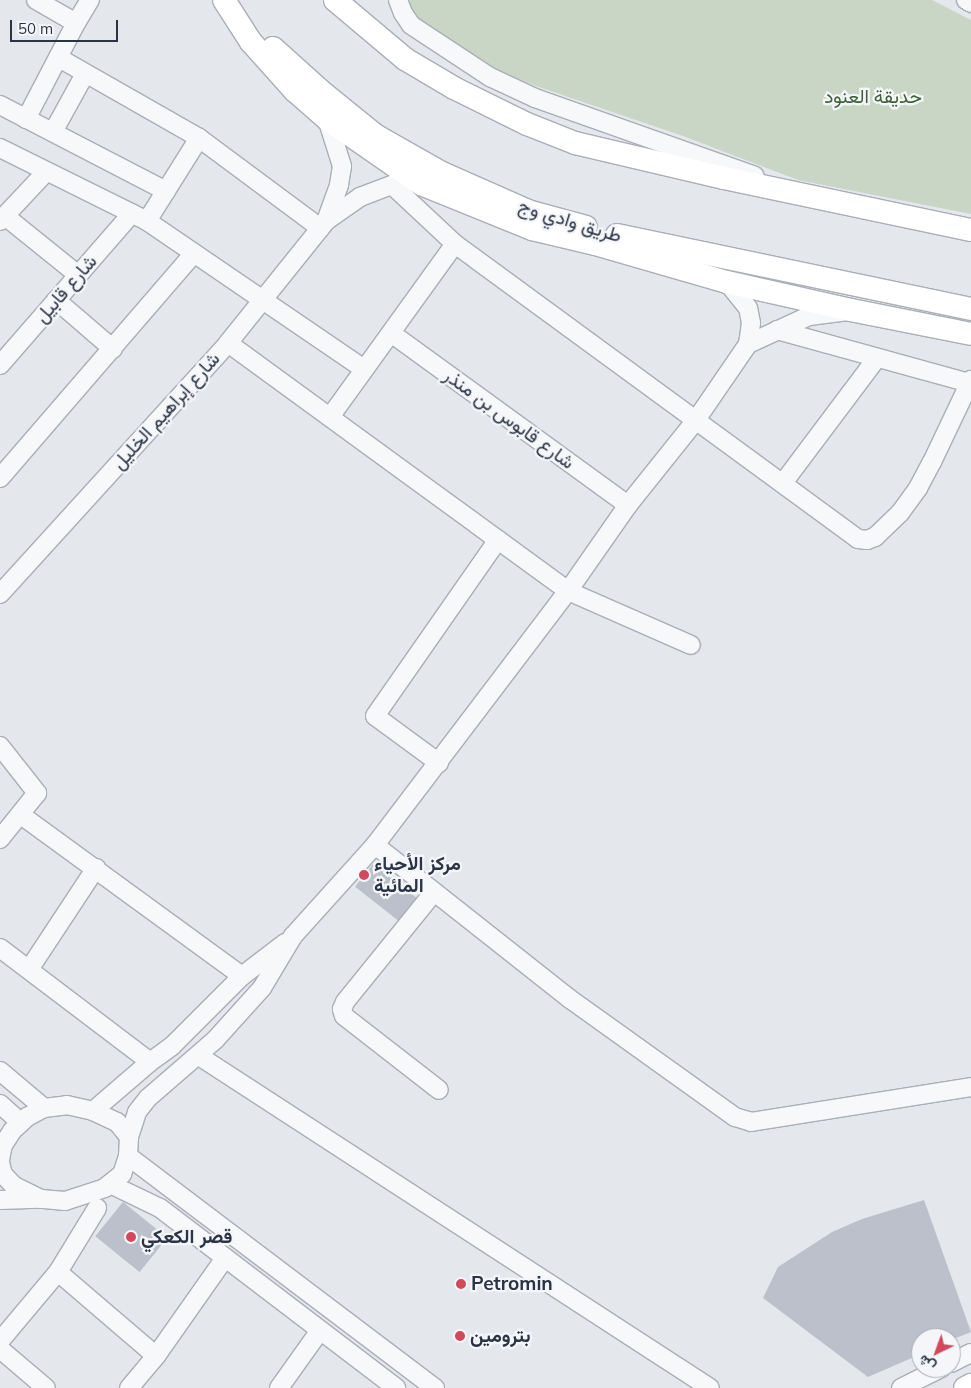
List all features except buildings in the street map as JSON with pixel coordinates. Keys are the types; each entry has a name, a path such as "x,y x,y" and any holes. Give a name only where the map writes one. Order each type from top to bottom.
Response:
{"main road":[{"path":"224,0 251,42 295,91 327,119 421,184 532,229 595,244 727,282 851,310 971,334"},
{"name":"طريق وادي وج","path":"232,0 264,39 322,92 375,135 440,172 528,211 634,240 971,308"},
{"path":"335,0 405,59 454,88 575,143 716,176 971,230"},
{"path":"965,1388 971,1385"}],"street":[{"path":"36,0 76,23"},
{"path":"26,119 90,0"},
{"path":"398,0 403,13 411,25 490,77 535,98 810,196"},
{"path":"966,0 971,3"},
{"path":"59,58 199,138 323,225"},
{"path":"52,132 85,74"},
{"path":"0,105 166,191"},
{"path":"323,225 339,185 342,166 327,119"},
{"name":"شارع قابيل","path":"0,365 78,275 166,191 199,138"},
{"path":"0,148 139,217 364,369"},
{"path":"46,172 2,219 78,275"},
{"path":"323,225 360,197 392,185 421,184"},
{"path":"392,185 455,244 783,483 858,540 867,540 875,536 900,513 918,488 970,382 777,330"},
{"name":"شارع إبراهيم الخليل","path":"0,594 228,343 323,225"},
{"path":"330,417 455,244"},
{"path":"0,478 194,253"},
{"path":"94,1111 150,1062 172,1046 242,976 293,936 375,845 439,763 568,591 628,505 696,420 748,344 751,323 748,308 727,282"},
{"path":"56,300 113,349"},
{"path":"748,344 809,316 851,310"},
{"name":"شارع قابوس بن منذر","path":"391,333 628,505"},
{"path":"228,343 568,591 691,646"},
{"path":"783,483 877,358"},
{"path":"439,763 375,716 498,540"},
{"path":"0,746 37,793 0,839"},
{"path":"21,815 242,976"},
{"path":"375,845 570,999 735,1117 751,1122 971,1087"},
{"path":"30,968 96,868"},
{"path":"434,892 345,1002 342,1009 344,1016 439,1090"},
{"path":"0,1200 41,1199 65,1201 85,1196 110,1184 122,1174 128,1156 129,1137 137,1112 148,1098 199,1056 262,988 293,936"},
{"path":"0,948 30,968 150,1062"},
{"path":"199,1056 710,1388"},
{"path":"0,1070 44,1108"},
{"path":"0,1104 21,1123"},
{"path":"41,1199 14,1186 2,1174 0,1157 12,1131 21,1123 44,1108 67,1106 94,1111 117,1122 129,1137"},
{"path":"128,1156 435,1388"},
{"path":"110,1184 160,1208 320,1332 396,1388"},
{"path":"175,1220 189,1201"},
{"path":"0,1341 58,1272 96,1208"},
{"path":"128,1388 156,1356 225,1258"},
{"path":"58,1272 156,1356"},
{"path":"280,1388 320,1332"},
{"path":"0,1349 46,1388"},
{"path":"955,1388 971,1375"},
{"path":"901,1388 921,1378"}],"green space":[{"name":"حديقة العنود","path":"409,0 932,0 971,20 971,214 798,180 683,136 536,86 497,71 459,49 413,18"}],"place":[{"name":"مركز الأحياء المائية","path":"364,875"},
{"name":"قصر الكعكي","path":"131,1237"},
{"name":"Petromin","path":"461,1284"},
{"name":"بترومين","path":"460,1336"}]}
